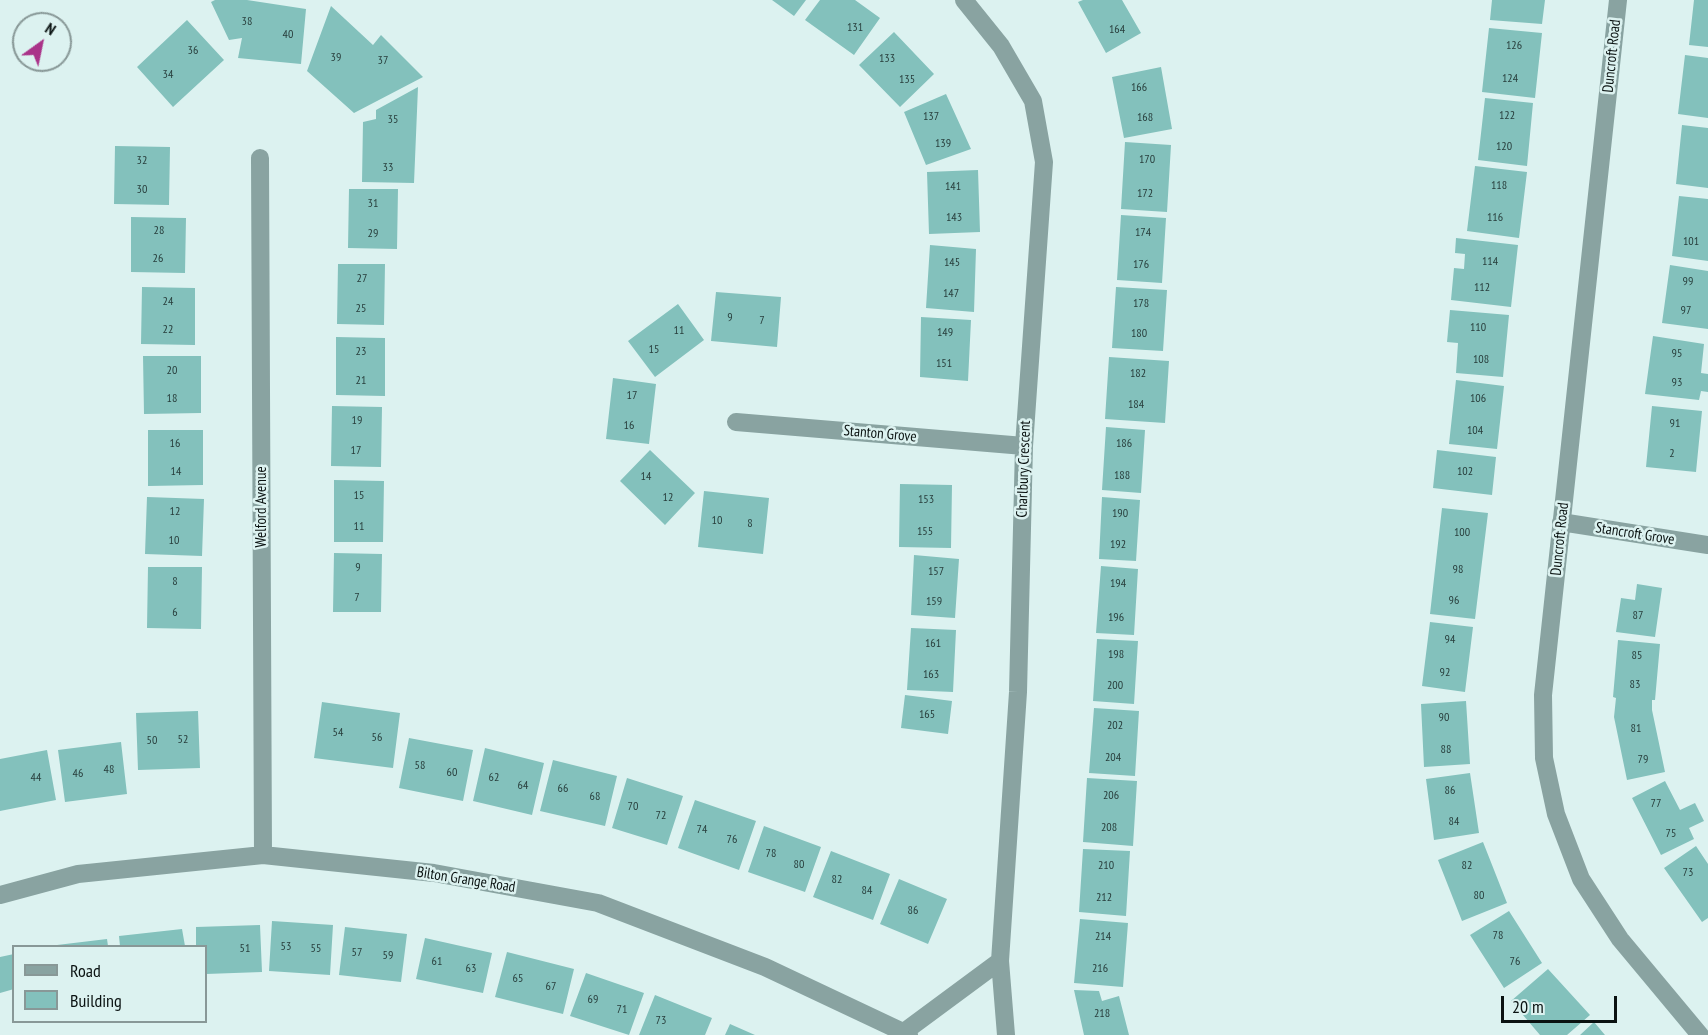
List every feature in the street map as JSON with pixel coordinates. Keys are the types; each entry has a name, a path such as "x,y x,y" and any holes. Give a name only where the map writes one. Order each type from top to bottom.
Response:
{"street":[{"name":"Charlbury Crescent","path":"964,0 1001,46 1033,101 1044,162 1024,446 1018,692 1000,961 1006,1035"},
{"name":"Duncroft Road","path":"1618,0 1543,695 1544,758 1556,814 1581,879 1620,939 1700,1035"},
{"name":"Welford Avenue","path":"260,158 263,855"},
{"name":"Stanton Grove","path":"736,422 1024,446"},
{"name":"Stancroft Grove","path":"1561,522 1708,545"},
{"name":"Bilton Grange Road","path":"0,895 78,874 263,855 434,873 598,903 765,967 907,1033"},
{"path":"907,1033 1000,961"}],"building":[{"path":"247,0 306,9 301,64 238,58 242,38 229,40 211,2"},
{"path":"772,0 806,0 794,16"},
{"path":"820,0 855,0 880,18 854,55 805,20"},
{"path":"1122,0 1141,33 1106,53 1078,2"},
{"path":"1492,0 1545,0 1542,24 1490,20"},
{"path":"1694,0 1708,0 1708,47 1689,45"},
{"path":"331,6 373,45 381,35 423,77 354,113 307,71"},
{"path":"187,20 224,60 173,107 137,67"},
{"path":"1489,28 1542,33 1535,98 1482,92"},
{"path":"894,32 934,74 900,107 859,65"},
{"path":"1685,55 1708,58 1708,118 1678,114"},
{"path":"1161,67 1172,129 1124,138 1112,77"},
{"path":"418,87 414,183 362,182 363,122 376,119 376,110"},
{"path":"946,94 971,149 926,165 904,112"},
{"path":"1485,98 1533,103 1527,166 1478,160"},
{"path":"1682,125 1708,128 1708,188 1676,184"},
{"path":"1125,142 1171,145 1167,212 1121,209"},
{"path":"115,146 170,147 169,205 114,204"},
{"path":"1475,166 1527,172 1519,238 1467,231"},
{"path":"978,170 980,232 929,234 927,172"},
{"path":"349,189 398,189 397,249 348,248"},
{"path":"1679,196 1708,199 1708,261 1672,256"},
{"path":"1121,215 1166,218 1162,283 1117,280"},
{"path":"131,217 186,218 185,273 131,272"},
{"path":"1456,238 1518,245 1511,307 1451,300 1454,268 1464,269 1465,254 1455,253"},
{"path":"930,245 976,249 974,312 926,308"},
{"path":"338,264 385,264 384,325 337,324"},
{"path":"1670,265 1708,271 1708,329 1662,323"},
{"path":"142,287 195,288 195,345 141,344"},
{"path":"1116,287 1167,290 1163,351 1112,348"},
{"path":"716,292 781,297 777,347 711,341"},
{"path":"678,304 704,340 655,377 628,341"},
{"path":"1450,310 1509,315 1503,377 1456,373 1458,343 1447,342"},
{"path":"921,317 971,320 968,381 920,377"},
{"path":"1653,336 1704,344 1701,373 1708,374 1708,392 1701,391 1699,400 1645,394"},
{"path":"336,337 385,338 385,396 336,395"},
{"path":"143,356 201,356 201,413 144,414"},
{"path":"1109,357 1169,361 1165,423 1105,419"},
{"path":"613,378 656,384 649,444 606,439"},
{"path":"1456,380 1504,386 1497,449 1449,444"},
{"path":"332,406 382,407 381,467 331,466"},
{"path":"1652,406 1702,411 1696,472 1646,467"},
{"path":"1106,427 1145,430 1141,493 1102,490"},
{"path":"148,430 203,430 203,485 148,486"},
{"path":"650,450 695,493 665,525 620,481"},
{"path":"1437,450 1496,457 1492,495 1433,488"},
{"path":"334,480 384,481 383,542 334,542"},
{"path":"900,484 952,485 951,548 899,547"},
{"path":"704,491 769,498 763,554 698,547"},
{"path":"147,497 204,499 202,556 145,554"},
{"path":"1102,497 1140,500 1136,561 1099,559"},
{"path":"1442,508 1488,513 1475,619 1430,614"},
{"path":"334,553 382,554 381,612 333,612"},
{"path":"914,555 959,559 955,618 911,615"},
{"path":"1101,566 1138,569 1134,635 1096,633"},
{"path":"148,567 202,567 201,629 147,628"},
{"path":"1637,584 1662,588 1655,637 1616,632 1621,598 1635,600"},
{"path":"1430,622 1473,627 1465,692 1422,686"},
{"path":"911,628 956,630 953,692 907,690"},
{"path":"1097,639 1138,641 1134,704 1093,701"},
{"path":"1618,640 1660,644 1652,710 1665,772 1627,780 1614,717 1616,698 1613,697"},
{"path":"905,695 952,701 948,734 901,728"},
{"path":"1466,701 1470,764 1424,767 1421,704"},
{"path":"322,702 400,713 393,768 314,758"},
{"path":"1094,708 1139,711 1135,776 1089,773"},
{"path":"198,711 200,768 138,770 136,713"},
{"path":"409,738 473,750 463,801 399,788"},
{"path":"121,742 127,794 65,802 58,750"},
{"path":"485,748 544,763 532,815 473,801"},
{"path":"47,750 56,800 0,811 0,759"},
{"path":"553,760 617,776 605,826 540,811"},
{"path":"1470,773 1479,833 1434,840 1426,779"},
{"path":"627,778 683,796 667,845 612,828"},
{"path":"1087,778 1137,781 1133,846 1083,842"},
{"path":"1665,781 1680,810 1695,803 1704,821 1689,828 1694,839 1661,855 1632,798"},
{"path":"695,800 756,821 739,870 678,848"},
{"path":"764,826 821,847 805,892 748,872"},
{"path":"1483,842 1507,903 1462,921 1438,860"},
{"path":"1696,846 1708,864 1708,918 1702,922 1664,868"},
{"path":"1083,849 1130,851 1126,916 1079,912"},
{"path":"831,851 890,874 873,920 813,897"},
{"path":"899,879 947,899 928,944 880,924"},
{"path":"1509,911 1542,963 1504,988 1470,935"},
{"path":"1080,919 1128,923 1123,987 1074,983"},
{"path":"272,921 333,925 330,975 269,971"},
{"path":"260,925 262,972 207,974 207,945 196,945 196,927"},
{"path":"345,927 407,934 401,982 339,975"},
{"path":"182,929 185,945 120,945 119,936"},
{"path":"425,938 492,953 483,993 416,979"},
{"path":"107,939 108,945 57,945"},
{"path":"507,952 574,969 563,1014 495,997"},
{"path":"12,954 12,990 0,993 0,957"},
{"path":"1548,969 1590,1015 1567,1035 1540,1035 1511,1001"},
{"path":"586,973 644,993 629,1035 570,1016"},
{"path":"1074,990 1099,991 1102,1001 1119,996 1129,1035 1084,1035"},
{"path":"655,995 712,1018 705,1035 639,1035"},
{"path":"1594,1022 1605,1035 1580,1035"},
{"path":"730,1024 755,1035 725,1035"}]}
